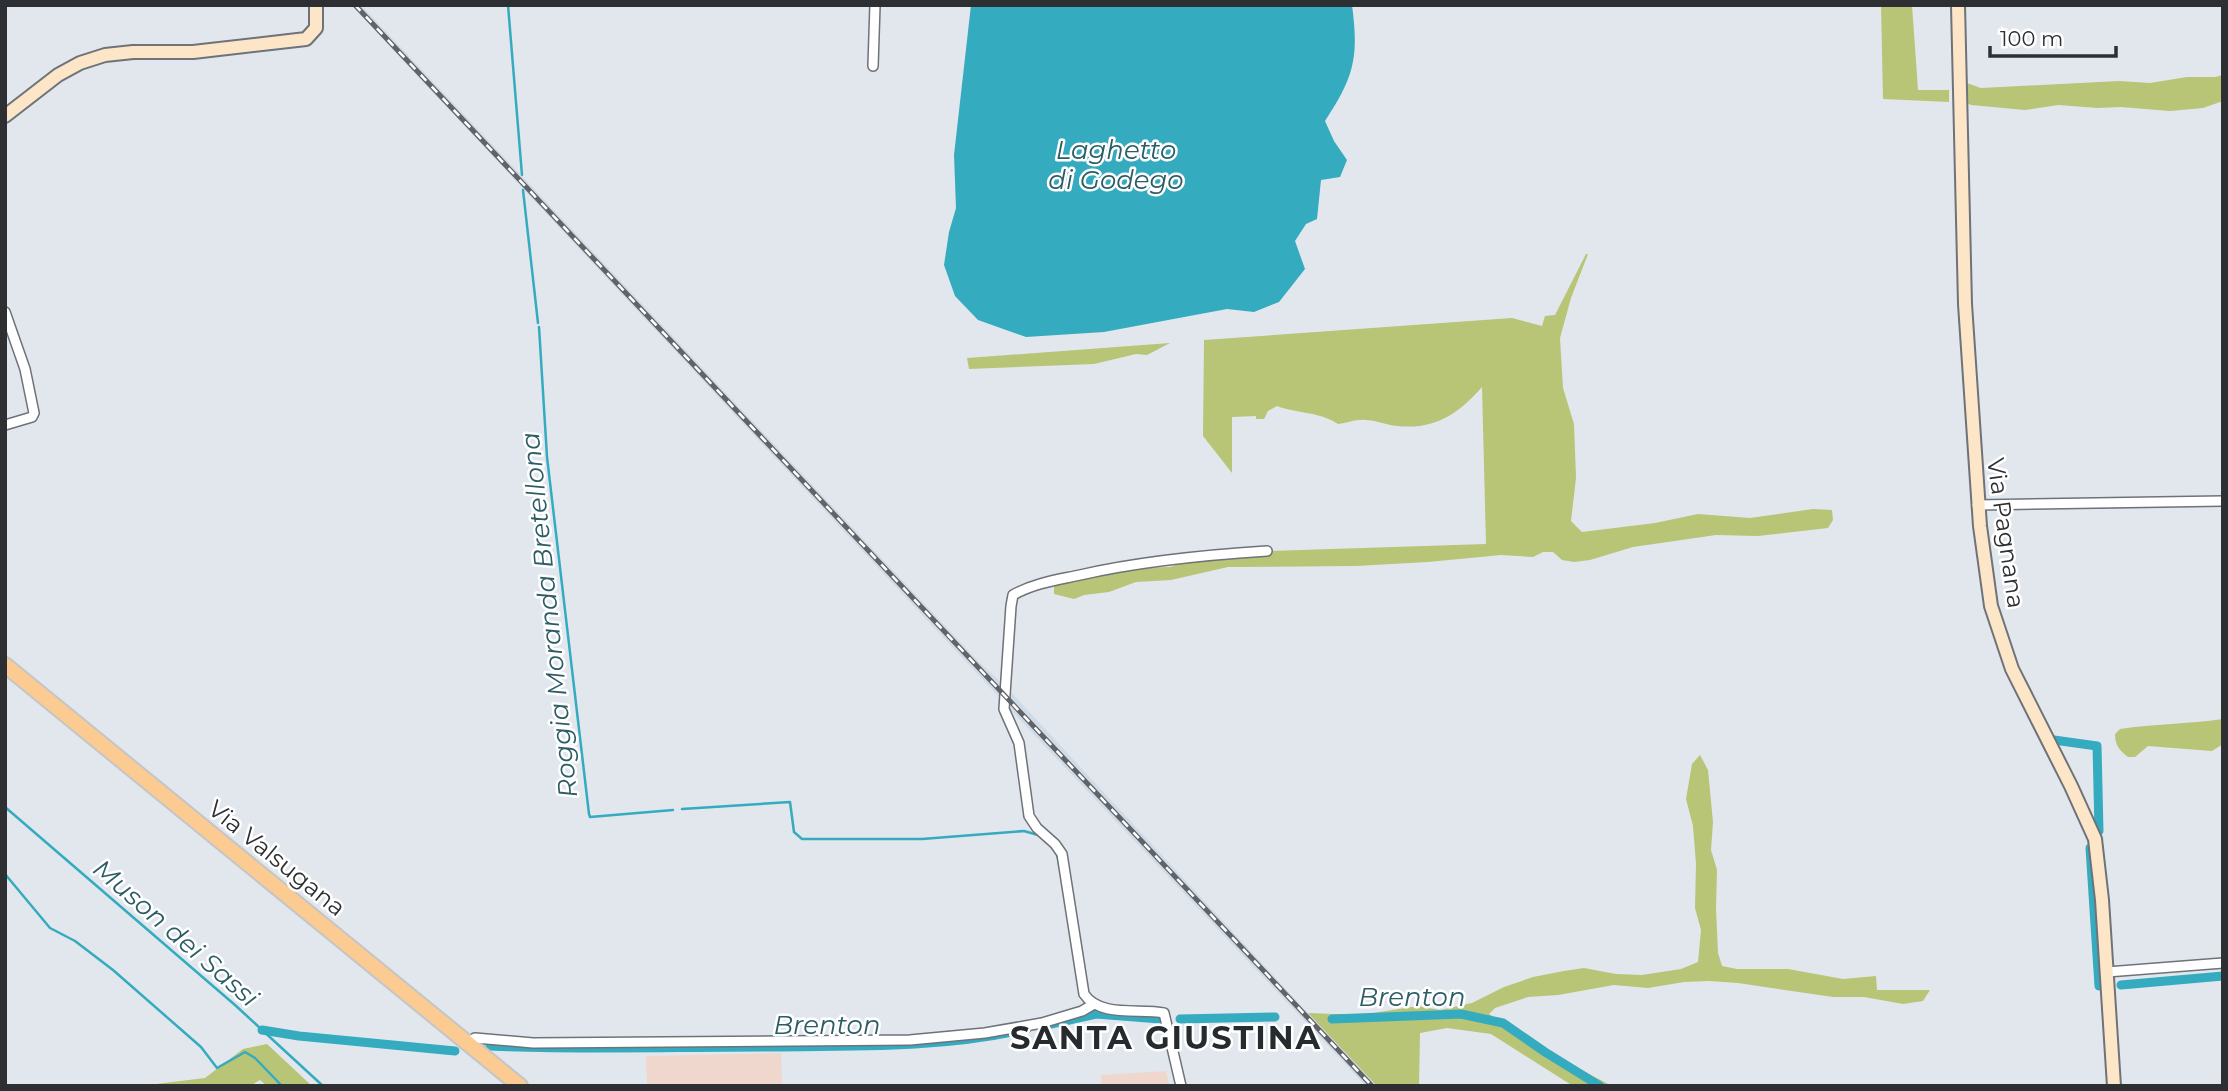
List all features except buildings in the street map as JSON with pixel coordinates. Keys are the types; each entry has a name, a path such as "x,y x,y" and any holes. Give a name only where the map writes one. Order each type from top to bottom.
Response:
{"main road":[{"name":"Via Valsugana","path":"5,665 520,1086"}],"street":[{"path":"5,116 58,75 80,63 106,55 132,52 193,52 306,39 316,28 316,5"},
{"path":"873,66 875,5"},
{"name":"Via Pagnana","path":"1958,5 1965,304 1977,505 1991,606 2012,669 2095,839 2114,1086"},
{"path":"5,312 25,369 34,413 5,425"},
{"path":"1977,505 2223,501"},
{"path":"1089,1007 1081,984 1062,854 1029,816 1019,743 1004,709 1013,596 1036,584 1114,567 1200,555 1266,551"},
{"path":"2106,972 2223,963"},
{"path":"468,1043 475,1038 533,1043 910,1040 1000,1031 1054,1020 1089,1007 1166,1014 1181,1086"}],"shaded area":[{"path":"351,5 361,5 978,661 1003,684 1001,699"},
{"path":"1009,690 1377,1086 1366,1086 1007,706"},
{"path":"781,1053 782,1086 647,1086 646,1056"},
{"path":"1166,1071 1169,1084 1101,1086 1101,1075"}],"green space":[{"path":"1881,5 1912,5 1918,90 1949,90 1949,102 1883,99"},
{"path":"2223,75 2223,101 2203,108 2170,111 2058,105 2025,110 1964,102 1964,82 1981,88 2119,81 2150,83"},
{"path":"1586,254 1560,338 1563,388 1574,424 1576,478 1571,521 1582,532 1655,523 1698,514 1750,518 1813,509 1832,510 1833,520 1828,528 1758,536 1716,535 1633,547 1574,562 1562,560 1553,552 1543,552 1533,557 1501,555 1356,566 1228,567 1171,580 1136,582 1109,592 1074,599 1054,594 1054,580 1125,568 1170,567 1192,555 1266,557 1267,551 1486,544 1482,387 1464,405 1445,418 1411,427 1362,420 1338,424 1323,417 1277,406 1268,411 1264,419 1256,419 1256,416 1232,417 1232,473 1203,436 1204,340 1512,318 1542,326 1545,316 1555,315"},
{"path":"1170,343 1147,355 1136,354 1094,364 969,369 967,358"},
{"path":"2223,719 2223,744 2212,751 2148,746 2135,757 2128,757 2120,750 2116,741 2115,734 2120,729"},
{"path":"1700,755 1708,770 1713,822 1711,850 1717,870 1718,953 1722,966 1737,969 1788,969 1843,979 1876,976 1877,990 1930,990 1923,1001 1903,1004 1864,997 1833,997 1709,981 1648,988 1614,985 1558,995 1528,997 1495,1008 1489,1014 1570,1064 1612,1086 1573,1086 1491,1034 1447,1028 1420,1033 1419,1086 1377,1086 1308,1013 1360,1015 1418,1006 1440,1010 1472,1003 1504,987 1533,977 1564,971 1584,968 1616,974 1642,975 1681,969 1698,962 1701,930 1695,908 1693,826 1686,799 1692,764"},
{"path":"267,1044 312,1086 267,1086 260,1080 250,1086 140,1086 205,1078 243,1049"}],"water":[{"name":"Laghetto di Godego","path":"971,5 1352,5 1355,39 1352,66 1342,92 1325,121 1347,160 1340,177 1321,180 1317,219 1306,224 1295,241 1305,269 1279,302 1254,312 1227,309 1104,332 1026,337 978,320 955,296 944,265 956,208 954,155"}],"waterway":[{"name":"Roggia Moranda Bretellona","path":"508,5 522,175"},
{"name":"Roggia Moranda Bretellona","path":"523,190 538,323"},
{"name":"Roggia Moranda Bretellona","path":"539,327 547,457 589,814 590,817 673,810"},
{"path":"2054,740 2097,746 2099,831"},
{"name":"Roggia Moranda Bretellona","path":"682,809 790,802 794,832 802,839 922,839 1024,831 1038,835"},
{"name":"Muson dei Sassi","path":"5,807 235,1005 323,1086"},
{"path":"2090,848 2099,986"},
{"name":"Roggia Moranda Bretellona","path":"1057,854 1060,868"},
{"path":"5,874 50,928 75,941 113,970 201,1047 217,1068 245,1052 255,1058 282,1086"},
{"path":"2121,985 2223,976"},
{"name":"Brenton","path":"1051,1024 1096,1014 1160,1019"},
{"name":"Brenton","path":"1332,1019 1461,1014 1503,1023 1600,1086"},
{"name":"Brenton","path":"1180,1019 1275,1017"},
{"name":"Brenton","path":"490,1046 592,1048 895,1045 962,1040 1027,1029"},
{"name":"Brenton","path":"262,1030 455,1051"}],"railway":[{"path":"355,5 1372,1086"}],"district":[{"name":"SANTA GIUSTINA","path":"1166,1037"}]}
